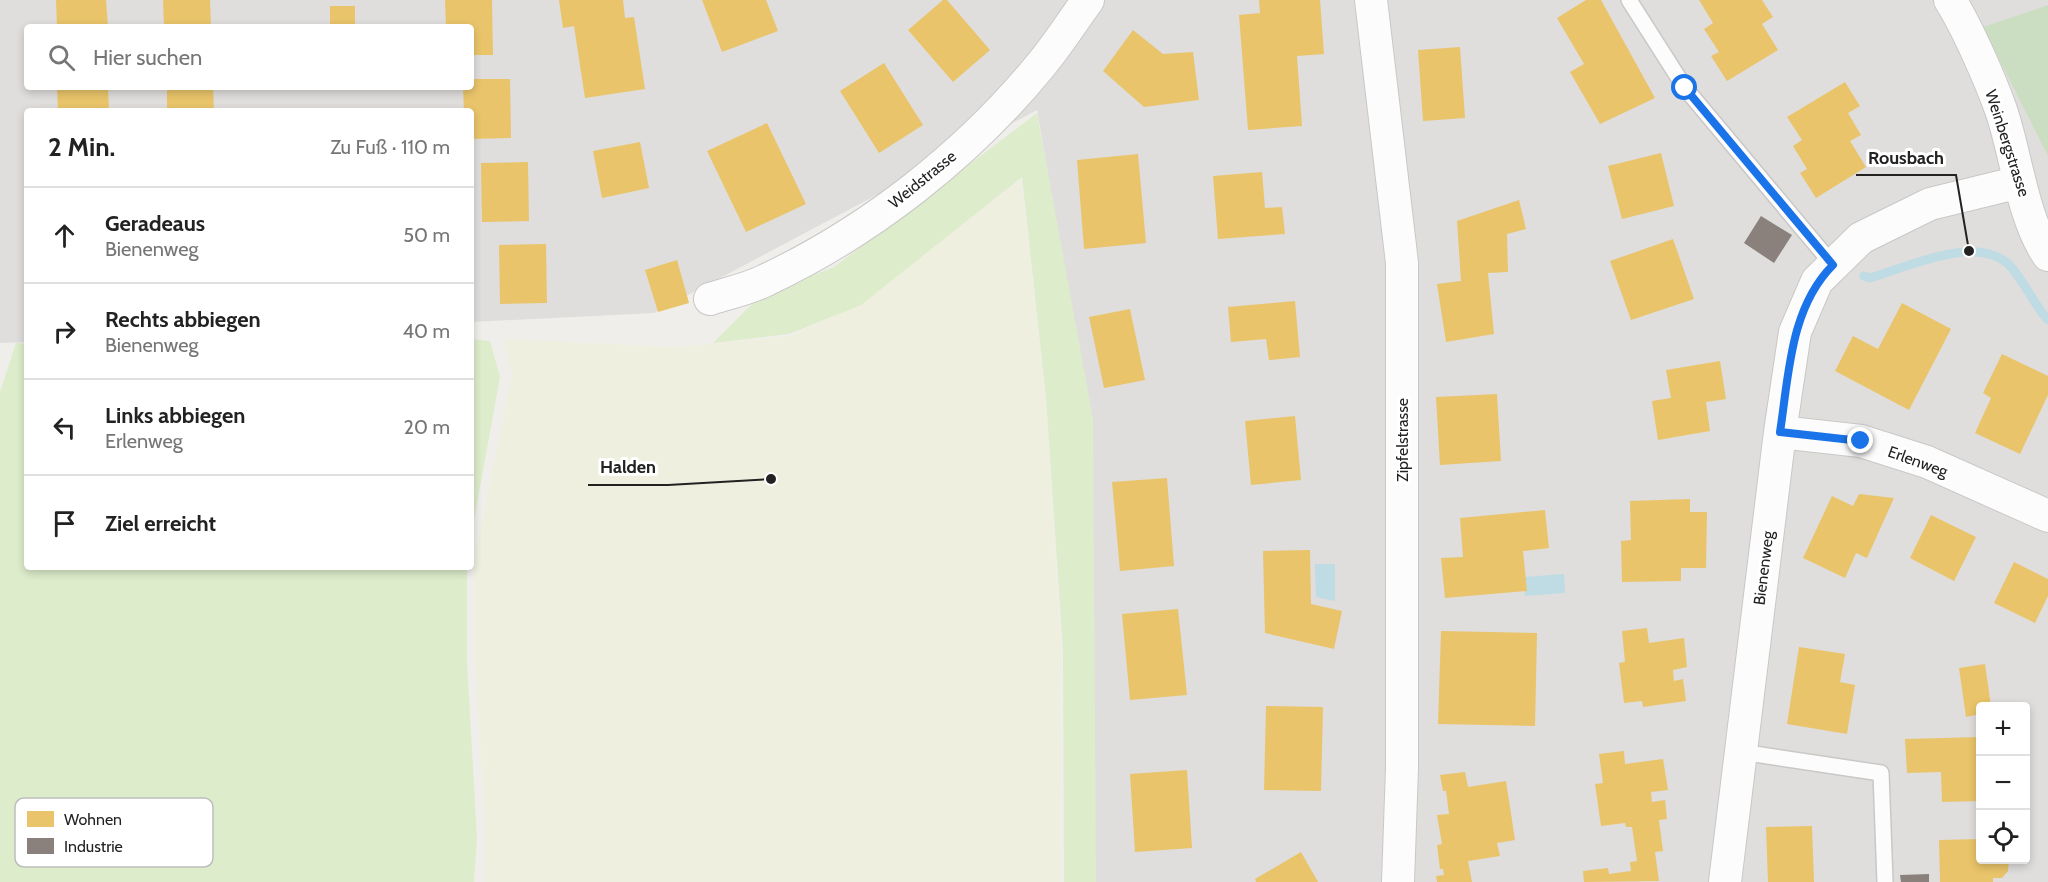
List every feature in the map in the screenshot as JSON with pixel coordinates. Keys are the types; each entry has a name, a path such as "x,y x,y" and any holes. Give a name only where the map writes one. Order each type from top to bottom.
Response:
{"street":[{"name":"Weidstrasse","path":"710,299 765,281 862,225 926,178 984,127 1040,66 1088,0"},
{"name":"Zipfelstrasse","path":"1371,0 1402,263 1402,768 1398,882"},
{"name":"Weinbergstrasse","path":"1950,0 2001,110 2020,182 2041,245 2048,255"},
{"name":"Bienenweg","path":"1725,882 1780,432 1795,332 1817,281 1861,238 1930,204 2020,182"},
{"name":"Erlenweg","path":"1780,432 1861,441 1928,462 2048,516"}],"lane":[{"path":"1629,0 1685,88 1833,265"},
{"path":"1741,752 1881,773 1885,882"}],"shaded area":[{"path":"0,0 2048,0 2048,882 1095,882 1090,416 1037,110 654,313 474,322 474,108 24,108 24,342 0,343"}],"green space":[{"path":"2048,5 2048,156 1983,27"},
{"path":"1037,113 1093,419 1096,882 1064,882 1063,651 1046,397 1022,177 861,305 789,334 713,343 760,296 834,267"},
{"path":"1021,179 1046,397 1061,650 1060,882 484,882 486,843 475,658 474,561 512,375 503,339 672,347 790,336 862,303"},
{"path":"474,339 490,341 500,377 474,520"},
{"path":"16,343 24,344 24,570 467,570 467,662 477,839 474,882 0,882 0,392"}],"water":[{"path":"1315,564 1335,564 1335,601 1316,597"},
{"path":"1564,574 1565,593 1525,596 1524,577"}],"building: Wohnen":[{"path":"56,0 106,0 108,24 57,24"},
{"path":"163,0 210,0 211,24 164,24"},
{"path":"445,0 492,0 493,55 474,55 474,24 446,24"},
{"path":"559,0 623,0 625,18 634,17 645,89 585,98 574,26 563,28"},
{"path":"702,0 766,0 778,31 722,52"},
{"path":"943,0 947,0 990,50 953,82 908,30"},
{"path":"1259,0 1320,0 1324,54 1297,56 1302,126 1248,130 1239,15 1260,13"},
{"path":"1586,0 1601,0 1655,98 1600,124 1570,72 1584,64 1557,18"},
{"path":"1699,0 1762,0 1773,17 1762,24 1778,50 1727,81 1711,56 1719,52 1704,29 1713,23"},
{"path":"330,6 355,6 355,24 330,24"},
{"path":"1133,30 1163,54 1193,52 1199,100 1144,107 1103,71"},
{"path":"1460,47 1465,118 1423,121 1418,50"},
{"path":"884,63 923,125 879,153 840,91"},
{"path":"474,79 510,79 511,138 474,139 474,108 464,108 463,90 474,90"},
{"path":"1845,82 1860,106 1848,113 1861,135 1850,141 1866,167 1816,198 1800,173 1807,169 1793,146 1802,140 1787,117"},
{"path":"57,90 108,90 109,108 58,108"},
{"path":"167,90 213,90 214,108 167,108"},
{"path":"767,123 806,204 746,232 707,151"},
{"path":"640,142 649,188 602,198 593,151"},
{"path":"1661,153 1674,206 1622,219 1608,166"},
{"path":"1138,154 1146,243 1084,249 1077,160"},
{"path":"528,162 529,221 482,222 481,163"},
{"path":"1262,172 1265,208 1282,207 1285,234 1218,239 1213,176"},
{"path":"1519,200 1526,229 1507,234 1508,272 1488,273 1494,334 1446,342 1437,284 1461,281 1457,221"},
{"path":"1673,239 1694,299 1631,320 1610,261"},
{"path":"546,244 547,303 500,304 499,245"},
{"path":"677,260 689,303 658,312 645,270"},
{"path":"1295,301 1300,357 1269,360 1266,339 1231,342 1228,307"},
{"path":"1902,303 1951,329 1909,410 1835,371 1853,336 1878,349"},
{"path":"1130,309 1145,380 1104,388 1089,317"},
{"path":"2002,354 2048,376 2048,395 2020,454 1975,433 1991,398 1983,393"},
{"path":"1720,361 1726,399 1706,402 1710,431 1658,440 1652,401 1671,398 1666,370"},
{"path":"1497,394 1501,461 1440,465 1436,397"},
{"path":"1295,416 1301,480 1251,485 1245,421"},
{"path":"1167,478 1174,566 1120,571 1112,482"},
{"path":"1859,494 1894,498 1867,558 1856,553 1845,578 1803,558 1832,496 1853,506"},
{"path":"1690,499 1690,512 1707,512 1706,568 1681,568 1681,581 1622,582 1621,541 1631,540 1630,501"},
{"path":"1545,510 1549,548 1523,551 1527,591 1445,598 1441,558 1463,557 1460,518"},
{"path":"1931,515 1976,537 1954,581 1910,558"},
{"path":"1310,550 1311,604 1342,611 1334,649 1265,633 1263,551"},
{"path":"2014,562 2048,579 2048,596 2035,623 1994,603"},
{"path":"1178,609 1187,695 1130,700 1122,614"},
{"path":"1647,628 1649,643 1684,638 1687,667 1673,670 1674,681 1683,679 1686,701 1643,707 1642,701 1624,703 1619,663 1625,662 1622,631"},
{"path":"1441,631 1537,633 1535,726 1438,724"},
{"path":"1799,647 1845,654 1840,682 1855,685 1847,734 1787,724"},
{"path":"1985,664 1990,702 1976,702 1976,715 1966,717 1959,668"},
{"path":"1266,706 1323,707 1321,791 1264,790"},
{"path":"1976,737 1976,801 1942,802 1941,772 1907,773 1905,739"},
{"path":"1624,751 1625,764 1663,759 1668,790 1651,792 1652,802 1665,800 1667,819 1659,820 1663,851 1655,852 1659,881 1584,882 1583,871 1608,868 1609,874 1631,871 1630,862 1637,861 1632,827 1626,827 1625,823 1601,826 1595,784 1603,783 1599,754"},
{"path":"1187,770 1192,848 1135,852 1130,774"},
{"path":"1465,772 1468,787 1506,781 1515,840 1497,843 1500,856 1468,861 1472,882 1437,882 1436,876 1444,875 1443,869 1440,869 1437,845 1442,844 1437,815 1449,814 1446,791 1443,791 1440,775"},
{"path":"1812,826 1814,882 1768,882 1766,827"},
{"path":"1976,839 1976,864 2009,864 2008,871 2002,878 1993,878 1993,882 1940,882 1939,840"},
{"path":"1301,852 1318,882 1256,882 1255,879"}],"building: Industrie":[{"path":"1761,216 1792,235 1774,263 1744,243"},
{"path":"1929,874 1929,882 1901,882 1900,875"}],"waterway":[{"path":"1864,276 1870,278 1940,256 1977,252 1993,255 2012,268 2048,320"}],"place":[{"name":"Rousbach","path":"1969,251"},
{"name":"Halden","path":"771,479"}],"route":[{"path":"1685,88 1833,265 1817,281 1795,332 1780,432 1861,441"}]}
